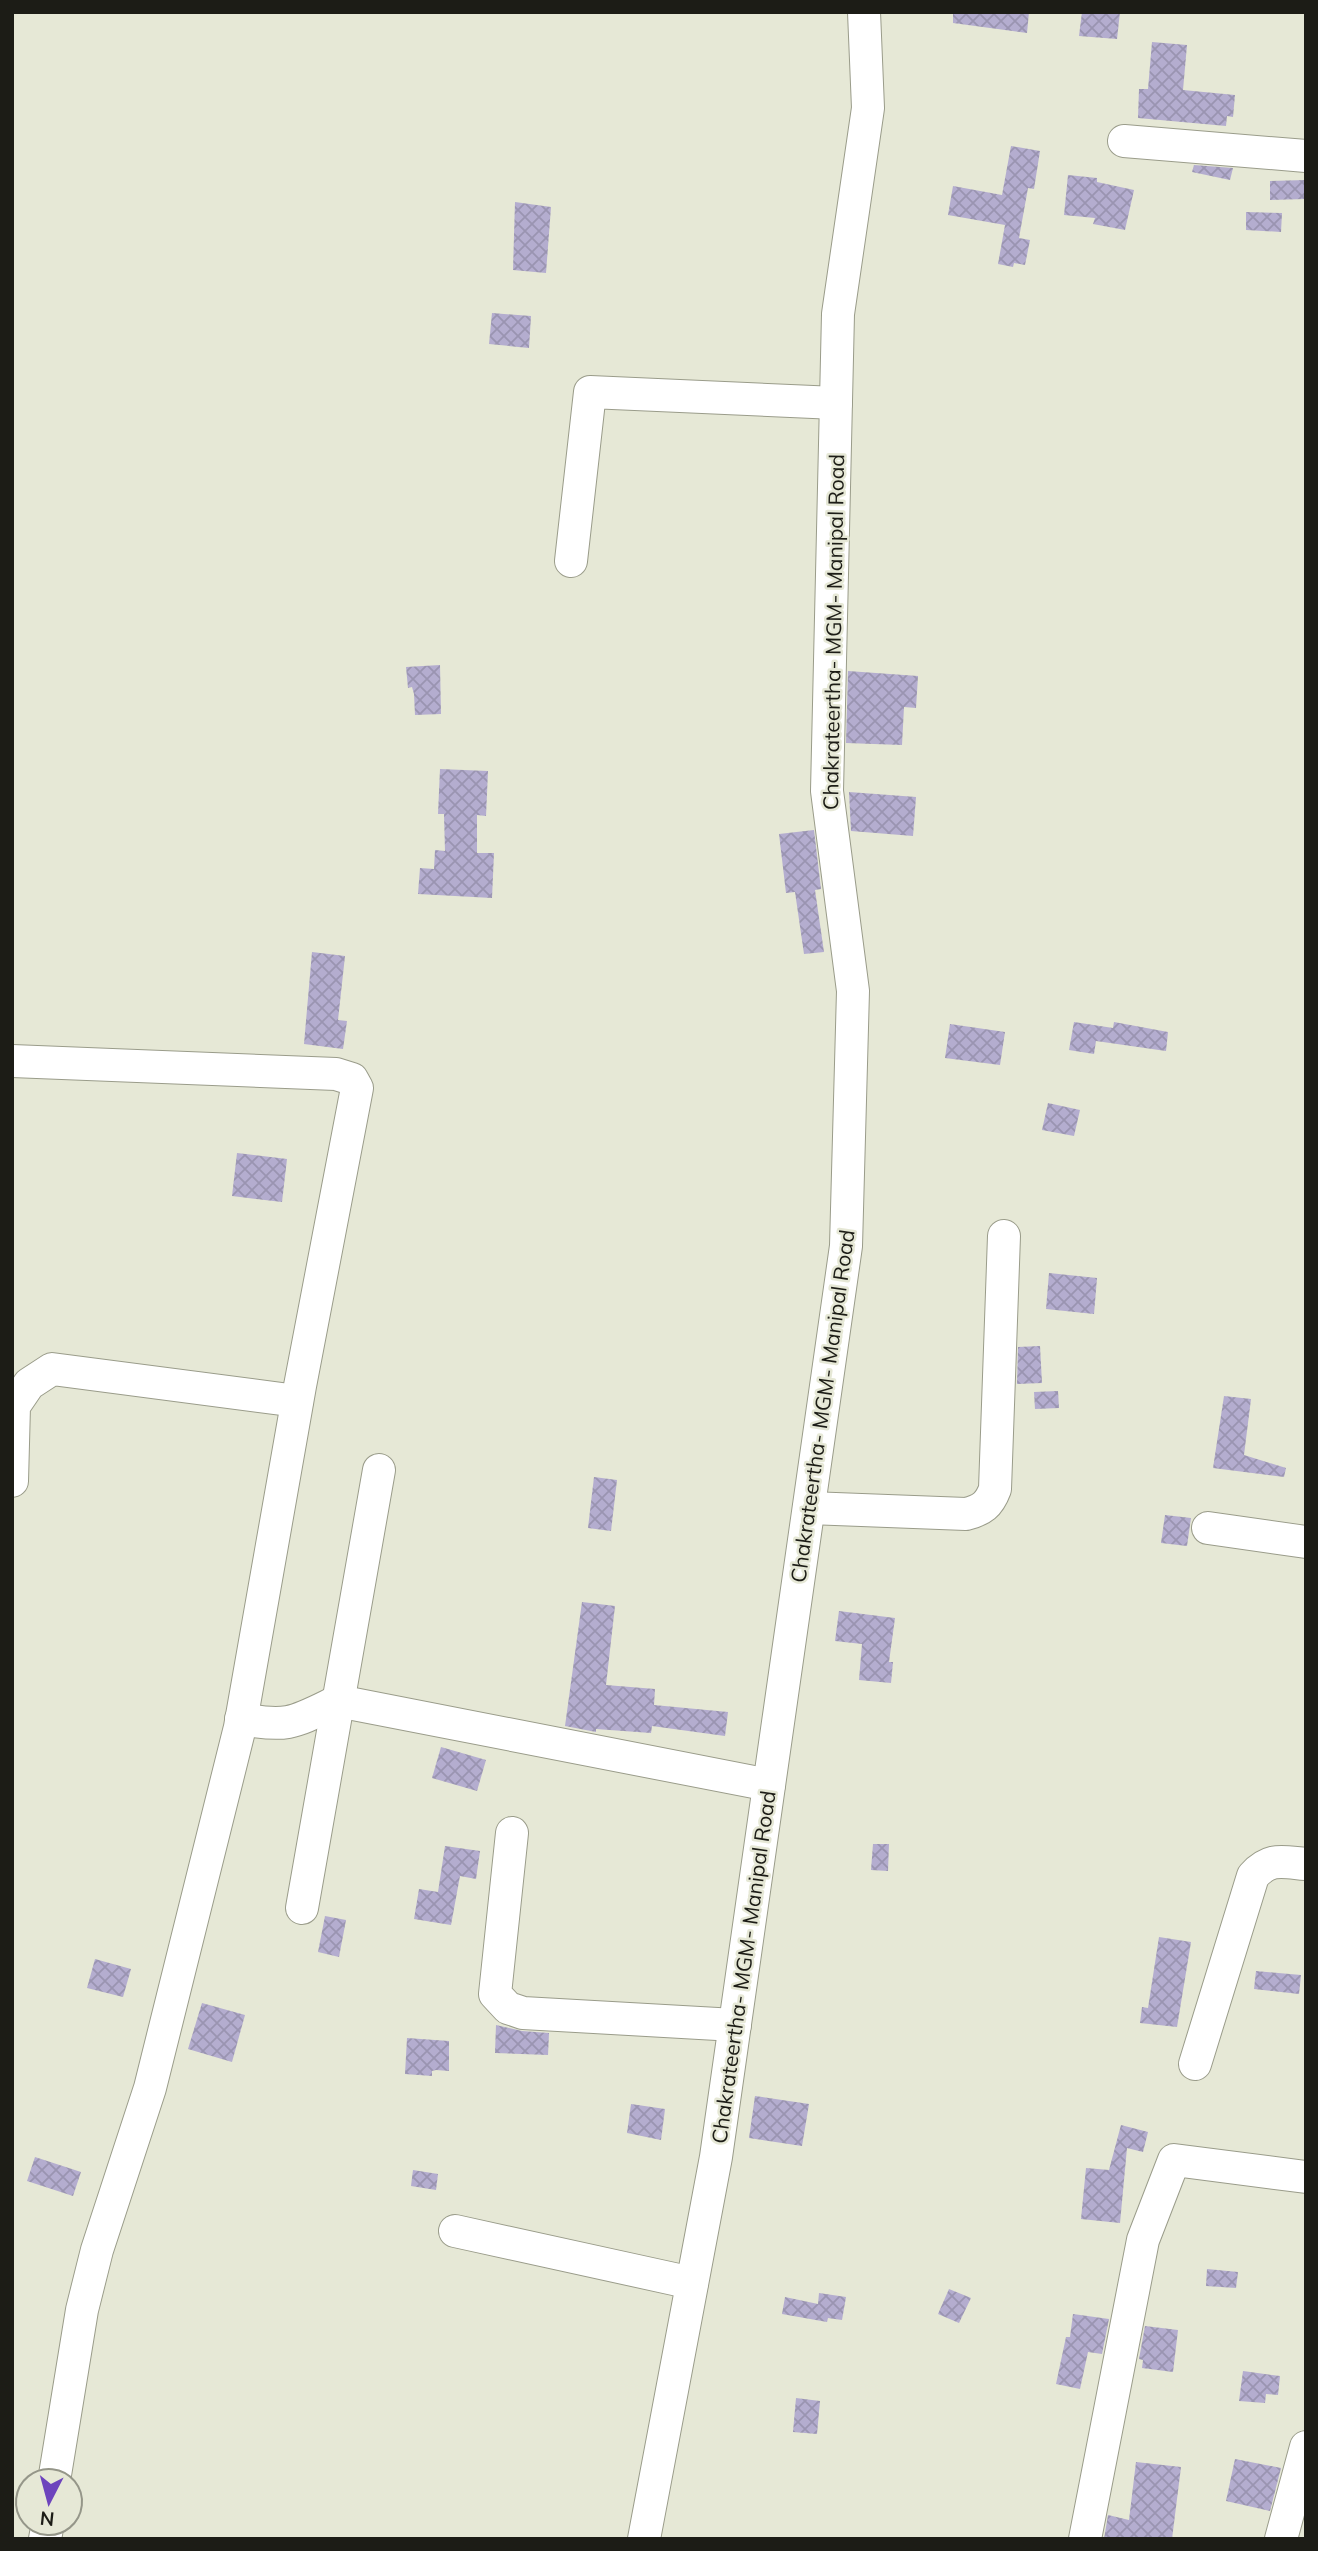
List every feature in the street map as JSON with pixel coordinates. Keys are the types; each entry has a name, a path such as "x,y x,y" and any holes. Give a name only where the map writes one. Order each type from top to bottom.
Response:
{"street":[{"name":"Chakrateertha- MGM- Manipal Road","path":"645,2539 716,2157 846,1246 853,991 827,791 838,314 868,108 864,12"},
{"path":"1124,141 1306,156"},
{"path":"571,561 590,391 836,403"},
{"path":"12,1060 336,1074 352,1079 357,1088 241,1719 150,2088 97,2250 82,2310 56,2467"},
{"path":"809,1508 966,1514 980,1510 990,1501 995,1489 1004,1236"},
{"path":"12,1481 14,1406 29,1384 52,1369 298,1401"},
{"path":"302,1908 379,1470"},
{"path":"1208,1528 1306,1542"},
{"path":"241,1719 276,1726 302,1719 338,1702 769,1785"},
{"path":"512,1833 495,1994 509,2008 523,2012 735,2025"},
{"path":"1195,2064 1253,1876 1264,1864 1278,1861 1306,1864"},
{"path":"1084,2539 1143,2240 1174,2160 1306,2177"},
{"path":"455,2231 692,2283"},
{"path":"1281,2539 1306,2447"}],"building":[{"path":"953,12 1029,12 1027,33 953,23"},
{"path":"1082,12 1120,12 1117,39 1079,36"},
{"path":"1152,42 1187,45 1183,90 1235,95 1233,117 1227,116 1226,126 1138,118 1139,89 1148,89"},
{"path":"1011,146 1040,151 1034,189 1028,188 1019,238 1030,240 1025,265 1014,263 1013,267 998,264 1005,225 948,215 953,186 1002,195"},
{"path":"1194,165 1233,168 1230,180 1192,172"},
{"path":"1068,175 1097,178 1097,182 1134,190 1125,230 1093,224 1095,218 1064,215"},
{"path":"1306,180 1306,199 1270,200 1270,181"},
{"path":"515,202 551,207 546,273 513,270"},
{"path":"1246,212 1282,213 1281,232 1246,230"},
{"path":"492,313 531,316 529,348 489,344"},
{"path":"440,665 441,714 415,715 414,694 412,687 408,688 406,667"},
{"path":"848,671 918,676 916,708 904,707 902,745 846,743"},
{"path":"440,769 488,771 486,816 477,815 477,853 494,853 492,898 418,894 420,868 434,869 435,850 445,851 444,814 438,814"},
{"path":"849,792 916,797 913,836 851,831"},
{"path":"814,830 821,889 815,890 824,952 804,954 795,892 786,893 779,834"},
{"path":"312,952 345,956 338,1020 347,1021 343,1049 304,1044"},
{"path":"1074,1022 1113,1028 1114,1022 1168,1032 1166,1051 1096,1041 1094,1054 1069,1050"},
{"path":"950,1024 1005,1032 1000,1065 945,1058"},
{"path":"1048,1103 1080,1110 1074,1136 1042,1130"},
{"path":"237,1153 287,1159 282,1202 232,1196"},
{"path":"1049,1273 1097,1278 1094,1314 1046,1309"},
{"path":"1040,1346 1042,1383 1017,1384 1018,1347"},
{"path":"1058,1391 1059,1408 1035,1409 1034,1392"},
{"path":"1224,1396 1251,1399 1244,1455 1286,1468 1284,1477 1213,1468"},
{"path":"594,1477 617,1480 611,1531 588,1528"},
{"path":"1165,1515 1191,1518 1187,1546 1161,1543"},
{"path":"582,1602 615,1606 606,1685 655,1689 654,1705 728,1712 725,1736 652,1726 651,1733 596,1729 596,1732 565,1726"},
{"path":"839,1611 895,1618 889,1662 893,1662 891,1683 859,1680 862,1644 835,1641"},
{"path":"441,1747 486,1760 477,1791 432,1778"},
{"path":"873,1844 889,1844 888,1871 871,1870"},
{"path":"445,1846 480,1851 476,1879 460,1876 451,1925 414,1919 419,1889 438,1892"},
{"path":"325,1916 346,1920 339,1957 318,1952"},
{"path":"1159,1937 1191,1942 1177,2027 1140,2023 1142,2007 1148,2008"},
{"path":"95,1959 131,1969 123,1997 87,1988"},
{"path":"1256,1971 1301,1975 1299,1994 1254,1989"},
{"path":"202,2003 245,2015 232,2062 188,2049"},
{"path":"496,2025 549,2033 548,2055 495,2053"},
{"path":"407,2038 449,2041 449,2071 432,2071 432,2076 405,2074"},
{"path":"755,2096 809,2104 802,2146 749,2138"},
{"path":"631,2104 665,2109 661,2140 627,2133"},
{"path":"1121,2125 1148,2132 1143,2152 1127,2148 1120,2223 1081,2219 1086,2168 1109,2170"},
{"path":"35,2157 81,2172 73,2196 27,2181"},
{"path":"413,2170 438,2174 436,2190 411,2186"},
{"path":"1207,2269 1238,2272 1236,2288 1206,2286"},
{"path":"949,2289 971,2298 959,2323 938,2314"},
{"path":"819,2293 846,2297 842,2320 828,2318 827,2322 782,2314 785,2297 818,2304"},
{"path":"1073,2314 1109,2319 1102,2354 1088,2352 1080,2389 1056,2384 1066,2337 1070,2337"},
{"path":"1145,2326 1178,2330 1173,2372 1142,2368 1143,2360 1139,2359"},
{"path":"1243,2371 1280,2376 1278,2395 1266,2394 1265,2403 1239,2401"},
{"path":"796,2398 820,2401 817,2434 793,2432"},
{"path":"1235,2459 1281,2468 1270,2511 1226,2501"},
{"path":"1136,2462 1181,2467 1172,2539 1104,2539 1108,2515 1129,2520"}]}
